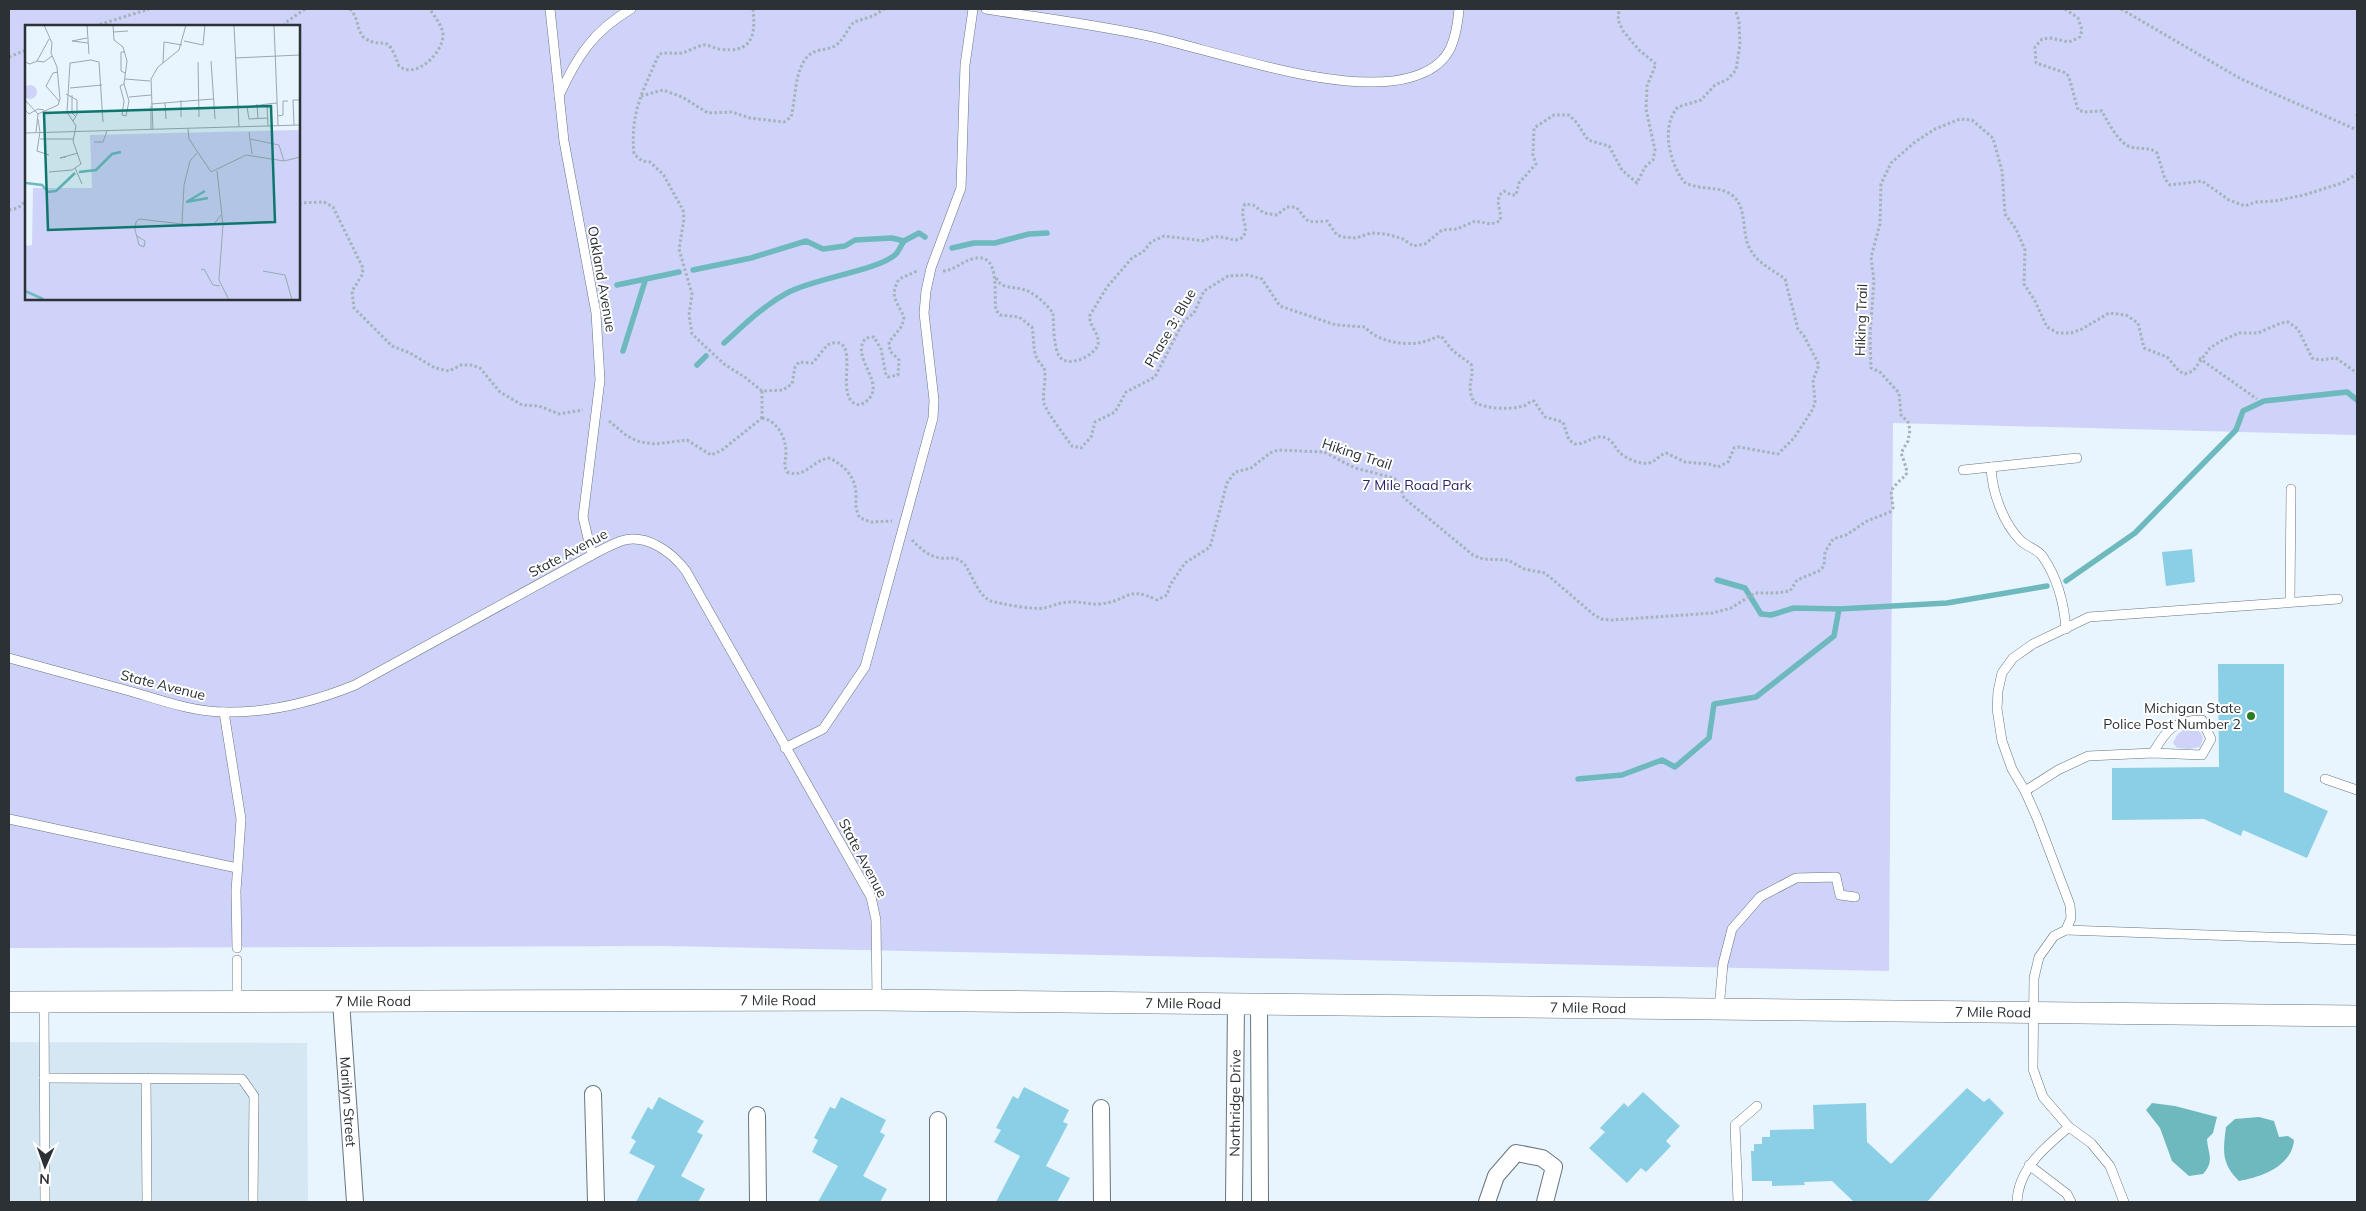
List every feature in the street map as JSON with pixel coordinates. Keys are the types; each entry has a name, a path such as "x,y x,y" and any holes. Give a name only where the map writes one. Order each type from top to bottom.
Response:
{"street":[{"name":"7 Mile Road","path":"9,1002 877,1000 2357,1016"},
{"name":"Marilyn Street","path":"341,1001 355,1202"},
{"name":"Northridge Drive","path":"1234,1202 1236,1004"},
{"name":"Northridge Drive","path":"1259,1004 1260,1202"},
{"path":"593,1094 596,1202"},
{"path":"1101,1108 1102,1202"},
{"path":"757,1114 758,1202"},
{"path":"938,1120 938,1202"},
{"path":"1487,1202 1496,1176 1516,1153 1542,1158 1554,1167 1545,1202"}],"lane":[{"name":"Oakland Avenue","path":"550,9 559,97 574,197 596,313 600,380 583,517 592,555"},
{"path":"559,97 573,64 586,48 618,16 631,9"},
{"path":"785,748 823,729 865,667 933,418 934,400 924,313 926,291 931,268 961,188 965,65 973,9"},
{"path":"986,9 1152,37 1295,72 1346,81 1380,83 1413,77 1437,65 1451,51 1458,26 1459,9"},
{"path":"1963,470 2077,458"},
{"path":"1990,467 2003,515 2021,540 2041,554 2056,579 2064,606 2066,629"},
{"path":"2290,601 2291,489"},
{"name":"State Avenue","path":"9,658 187,707 224,712 253,712 283,708 308,702 355,685 592,555 622,541 633,540 657,546 680,562 871,897 876,920 877,1000"},
{"path":"2066,930 2072,918 2070,905 2025,791 2012,769 2002,742 1997,708 2002,673 2013,658 2033,644 2089,617 2338,598"},
{"path":"224,712 241,819 237,868 237,948"},
{"path":"2025,791 2058,770 2088,756 2153,753 2202,755 2211,739 2202,720 2184,720 2164,734 2153,753"},
{"path":"2325,779 2357,790"},
{"path":"9,819 237,868"},
{"path":"1719,1009 1723,964 1732,929 1760,898 1796,878 1836,877 1840,896 1855,897"},
{"path":"2124,1202 2110,1166 2091,1143 2069,1127 2043,1097 2033,1069 2034,978 2039,957 2054,936 2066,930 2357,940"},
{"path":"237,960 237,1002"},
{"path":"44,1002 45,1202"},
{"path":"44,1078 242,1079 251,1088 254,1096 253,1202"},
{"path":"146,1078 147,1202"},
{"path":"1738,1202 1735,1124 1757,1106"},
{"path":"2016,1202 2017,1192 2030,1165 2040,1153 2069,1127"},
{"path":"2030,1165 2067,1194 2071,1202"}],"path":[{"path":"98,25 149,9"},
{"path":"284,25 305,9"},
{"path":"350,9 356,15 357,28 364,38 385,42 392,48 399,66 408,70 426,64 441,45 442,28 430,9"},
{"path":"753,9 754,29 751,41 746,45 738,48 721,49 701,46 684,52 659,54 644,83 640,96 632,130 634,154 642,160 650,162 663,174 683,210 684,220 679,249 692,294 689,323 692,334 724,364 762,391 786,389 794,381 795,367 799,362 812,363 828,344 838,343 844,346 847,352 846,368 850,397 857,405 864,403 871,395 874,387 862,357 861,345 869,337 877,340 882,349 886,375 893,378 898,375 899,360 890,352 889,342 902,326 904,317 893,292 899,279 931,268 950,270 973,258 982,258 990,264 996,278 1005,286 1024,289 1032,293 1051,309 1059,354 1064,360 1071,361 1089,355 1098,345 1098,339 1089,319 1090,315 1107,287 1132,258 1143,252 1151,242 1164,236 1205,242 1212,236 1239,240 1247,232 1242,216 1245,204 1253,205 1264,213 1277,215 1287,207 1296,207 1303,218 1311,222 1327,221 1333,226 1337,235 1343,237 1356,238 1365,233 1386,234 1403,239 1414,246 1425,244 1442,230 1457,229 1474,221 1491,224 1500,221 1502,214 1498,210 1499,196 1504,191 1511,195 1516,194 1519,183 1536,164 1533,155 1534,128 1554,115 1569,115 1578,123 1588,140 1609,146 1622,170 1637,183 1645,167 1653,160 1655,150 1646,109 1647,86 1656,64 1639,50 1622,31 1618,20 1619,9"},
{"path":"640,96 663,90 682,98 708,113 732,112 750,118 784,122 791,116 795,88 806,59 812,53 834,47 841,41 854,22 873,16 884,9"},
{"name":"Phase 3: Blue","path":"996,278 996,310 1000,315 1019,317 1032,327 1035,357 1038,363 1044,367 1046,378 1044,402 1046,410 1072,446 1081,448 1088,442 1095,422 1116,412 1126,392 1155,377 1184,321 1194,313 1204,291 1228,276 1241,274 1262,279 1280,306 1336,325 1366,327 1372,334 1381,338 1402,342 1416,343 1441,336 1453,351 1471,364 1472,372 1468,388 1474,402 1481,405 1509,408 1523,406 1534,401 1545,416 1563,422 1570,440 1575,444 1604,437 1614,444 1620,452 1641,462 1652,462 1659,456 1666,454 1694,464 1709,464 1718,467 1728,462 1734,448 1739,447 1778,454 1794,438 1813,409 1815,402 1813,380 1819,364 1804,336 1798,330 1785,278 1758,260 1749,248 1739,204 1732,195 1720,190 1698,188 1684,182 1672,157 1669,138 1670,120 1678,107 1701,100 1716,85 1728,79 1736,70 1740,44 1739,21 1735,9"},
{"path":"2065,9 2078,18 2082,30 2080,37 2069,42 2050,38 2042,39 2035,47 2036,62 2066,73 2069,77 2078,110 2084,112 2102,111 2124,144 2134,148 2149,148 2158,154 2164,176 2170,185 2202,181 2233,203 2244,206 2256,202 2275,201 2304,195 2342,183 2357,174"},
{"path":"2121,9 2241,79 2357,130"},
{"path":"9,57 25,50"},
{"path":"2357,114 2357,119"},
{"name":"Hiking Trail","path":"903,528 921,549 930,555 940,558 958,559 965,563 969,574 978,588 991,601 1042,608 1059,602 1099,604 1112,602 1135,592 1143,593 1157,600 1167,595 1170,585 1185,563 1210,547 1227,483 1231,476 1236,472 1251,468 1270,453 1278,450 1303,453 1317,451 1355,468 1394,478 1399,483 1404,498 1472,555 1508,560 1524,569 1545,573 1583,607 1601,619 1623,621 1642,617 1656,618 1713,613 1731,608 1755,593 1775,594 1790,590 1798,580 1819,571 1824,566 1826,552 1833,539 1846,535 1867,521 1886,515 1893,508 1891,492 1906,476 1907,471 1901,453 1908,441 1910,430 1908,422 1901,415 1898,393 1880,372 1871,368 1870,335 1874,281 1871,257 1880,224 1881,184 1886,170 1891,163 1935,130 1960,119 1972,120 1993,138 2002,171 2005,214 2016,229 2025,250 2024,284 2050,329 2058,333 2072,333 2082,329 2106,313 2126,315 2138,323 2144,348 2167,357 2182,373 2189,374 2210,348 2223,340 2239,333 2254,334 2272,328 2281,322 2288,322 2301,333 2312,358 2320,360 2336,358 2357,373"},
{"path":"9,210 18,208 25,202"},
{"path":"300,202 324,202 336,210 363,268 362,275 352,291 354,308 386,342 435,368 449,371 461,365 471,365 480,368 500,392 522,405 539,406 559,414 579,410 596,414 627,436 640,442 655,444 687,440 712,455 722,450 762,418"},
{"path":"2200,359 2257,399"},
{"path":"762,391 762,418"},
{"path":"762,418 776,424 780,431 784,440 785,467 787,472 800,473 808,470 817,461 829,458 840,464 851,476 855,486 855,505 860,518 871,522 892,521 903,528"}],"shaded area":[{"path":"9,1042 307,1043 308,1202 9,1202"},
{"path":"2152,1103 2175,1106 2217,1117 2213,1133 2207,1139 2210,1161 2203,1174 2189,1176 2172,1161 2160,1128 2146,1110"},
{"path":"2259,1117 2274,1121 2279,1137 2288,1136 2294,1140 2292,1149 2288,1157 2274,1169 2257,1177 2239,1181 2226,1162 2224,1143 2226,1127 2235,1119"}],"green space":[{"name":"7 Mile Road Park","path":"9,9 2357,9 2357,435 1893,423 1889,971 666,946 9,948"},
{"path":"2193,727 2201,733 2203,738 2200,747 2189,749 2177,748 2173,743 2176,737 2183,730"}],"building":[{"path":"2192,549 2195,582 2166,586 2162,552"},
{"name":"Michigan State Police Post Number 2","path":"2218,664 2284,664 2284,792 2328,811 2307,858 2243,830 2241,836 2204,819 2112,820 2112,768 2219,767"},
{"path":"1024,1087 1069,1110 1063,1122 1068,1124 1046,1166 1070,1178 1057,1202 996,1202 1020,1156 994,1142 1001,1130 996,1128 1013,1096 1018,1099"},
{"path":"1967,1088 1984,1102 1989,1098 2004,1113 1927,1202 1854,1202 1832,1181 1804,1182 1805,1185 1772,1186 1772,1181 1752,1181 1751,1151 1754,1151 1754,1144 1762,1144 1762,1137 1770,1137 1770,1130 1814,1129 1813,1105 1866,1103 1867,1142 1891,1164"},
{"path":"1643,1092 1680,1126 1666,1141 1671,1146 1646,1172 1641,1168 1627,1183 1589,1148 1605,1132 1600,1128 1624,1103 1628,1107"},
{"path":"659,1097 704,1121 697,1132 703,1135 681,1176 705,1189 698,1202 636,1202 655,1166 629,1153 636,1141 631,1138 648,1107 652,1110"},
{"path":"841,1097 886,1120 880,1132 885,1135 863,1176 887,1189 880,1202 818,1202 838,1166 812,1152 818,1140 814,1138 830,1107 835,1109"}],"waterway":[{"path":"693,270 751,258 806,241 823,249 845,246 855,240 892,238 904,241 919,233 925,237"},
{"path":"952,248 974,243 995,243 1029,234 1047,233"},
{"path":"724,343 778,298 813,283 861,270 887,260 896,254 904,241"},
{"path":"617,285 679,272"},
{"path":"623,351 645,281"},
{"path":"697,365 706,356"},
{"path":"2066,581 2135,533 2236,430 2243,411 2264,401 2347,392 2357,400"},
{"path":"1717,580 1745,588 1761,614 1771,615 1794,608 1839,609"},
{"path":"1578,779 1622,775 1662,760 1675,767 1709,738 1714,704 1756,697 1834,636 1839,609 1947,603 2047,586"}],"place":[{"name":"Michigan State Police Post Number 2","path":"2251,716"}]}
